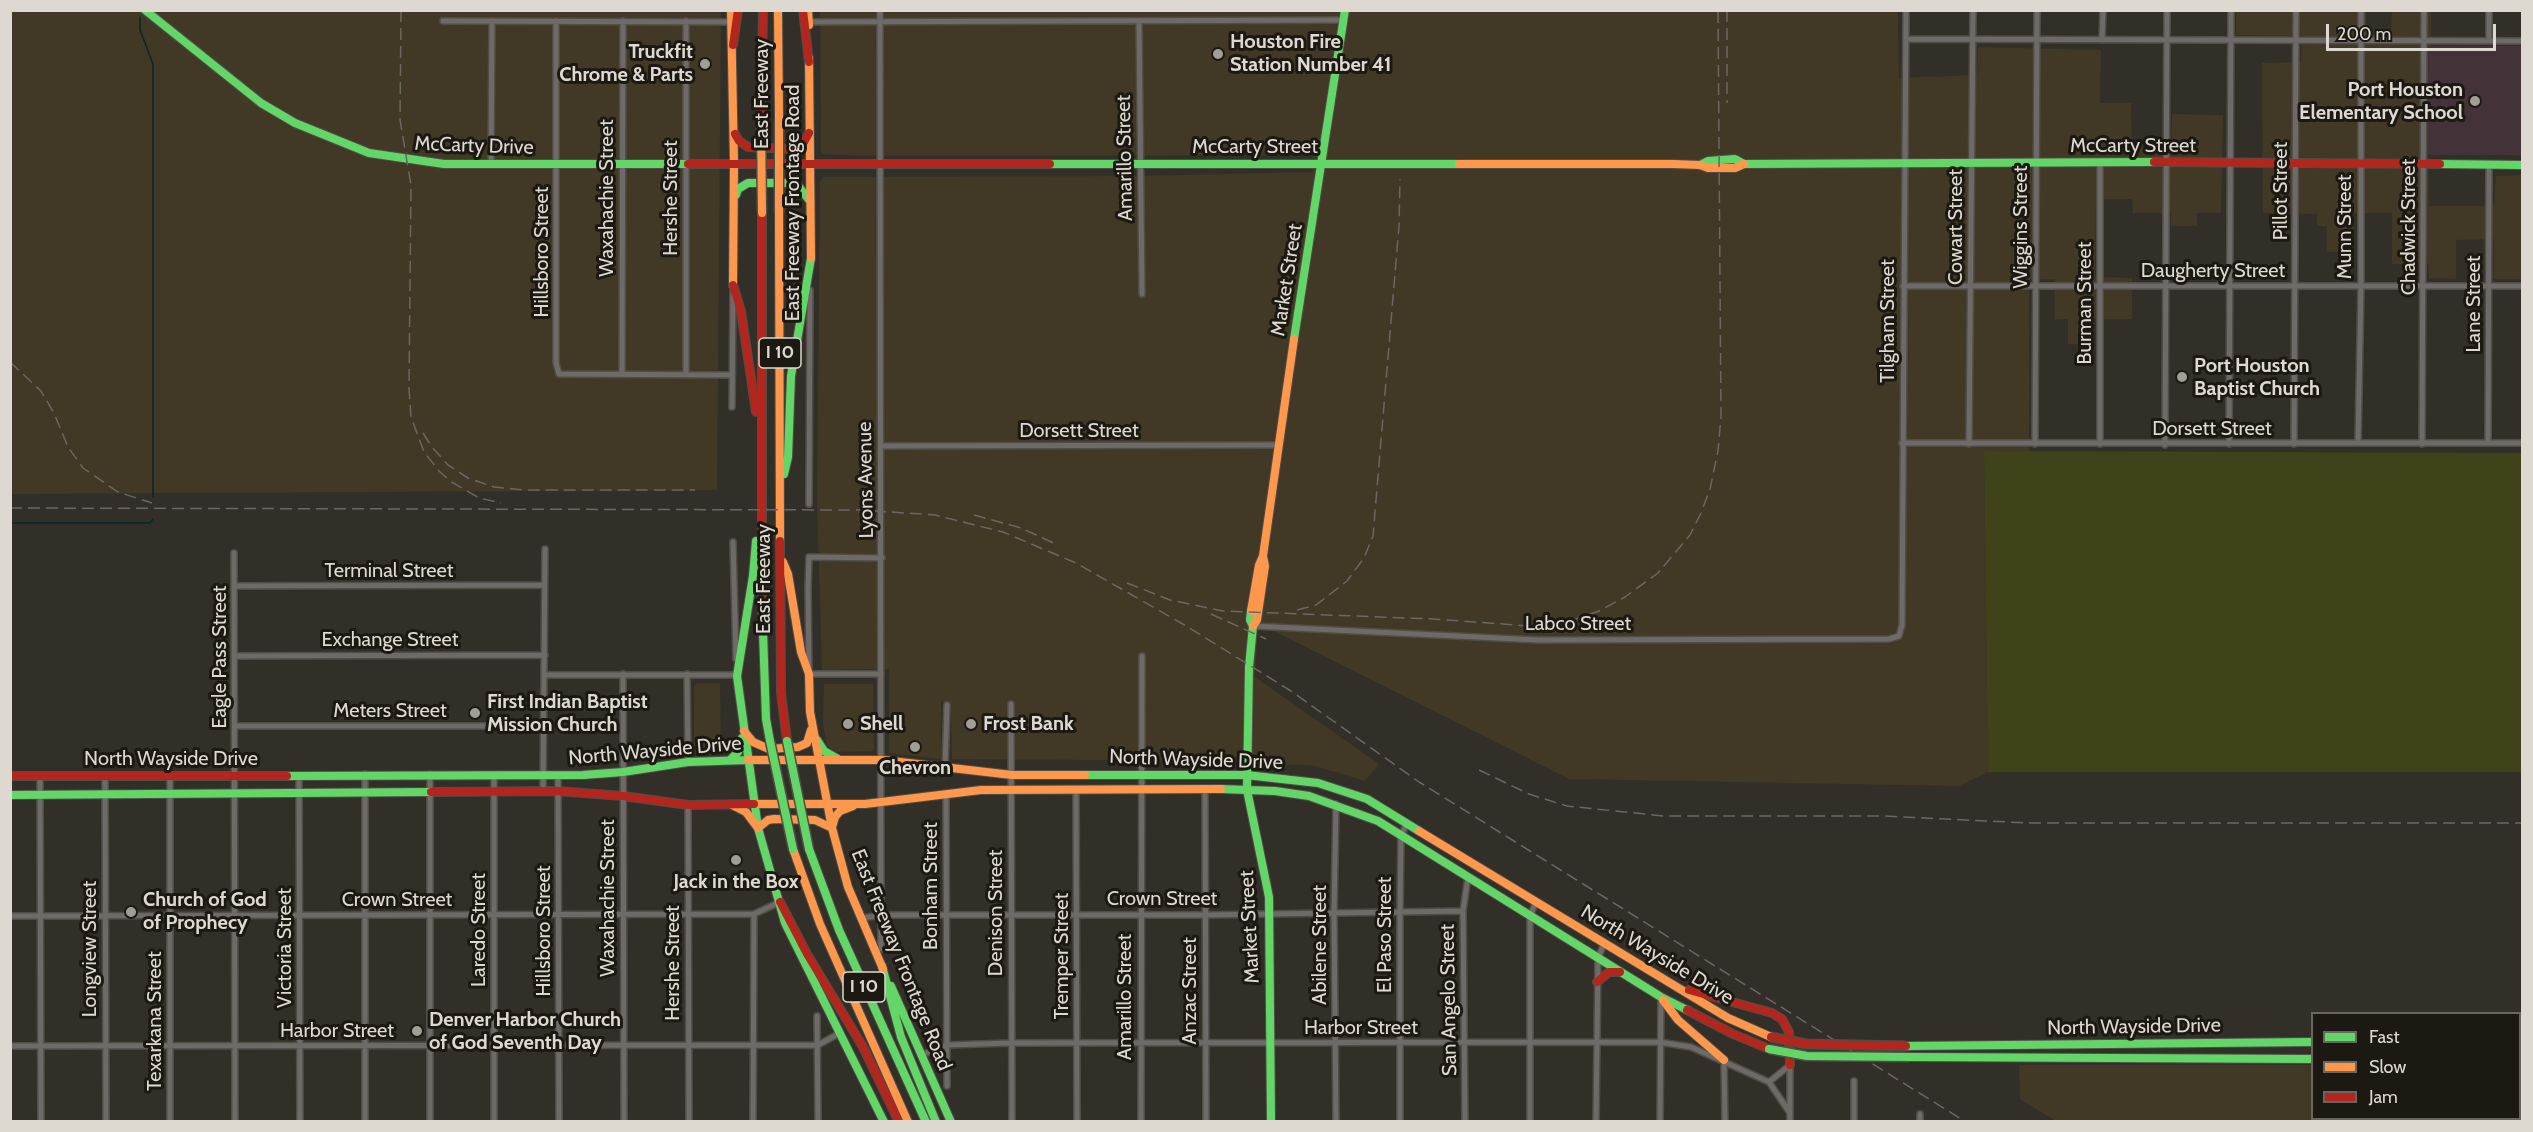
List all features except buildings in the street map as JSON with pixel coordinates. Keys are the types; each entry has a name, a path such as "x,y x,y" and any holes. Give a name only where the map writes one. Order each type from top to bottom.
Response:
{"main road":[{"name":"McCarty Drive","path":"145,10 261,103 321,135 369,153 444,164 810,164"},
{"path":"731,10 734,133 733,285 741,311 749,359 760,464"},
{"path":"733,45 738,10"},
{"name":"East Freeway","path":"763,10 760,464 762,647 766,719 793,849 820,924 908,1122"},
{"name":"East Freeway","path":"778,10 781,693 787,741 809,849 839,930 926,1122"},
{"path":"803,10 809,62"},
{"name":"East Freeway Frontage Road","path":"808,10 811,258"},
{"name":"Market Street","path":"1271,1122 1267,879 1247,790 1246,775 1249,668 1253,626 1257,620 1265,566 1263,556 1278,445 1345,10"},
{"path":"734,133 739,141 748,147 790,149 804,142 810,128"},
{"name":"McCarty Street","path":"810,164 1700,165 1708,160 1735,159 1744,164 2100,162 2523,165"},
{"path":"734,204 738,189 748,183 790,183 799,187 810,202"},
{"path":"780,494 788,457 790,387 811,258"},
{"path":"761,482 753,576 737,676 758,828 794,945 884,1122"},
{"path":"781,557 788,574 801,652 809,674"},
{"name":"East Freeway Frontage Road","path":"809,674 812,726 817,760 826,805 847,884 951,1122"},
{"path":"743,730 760,746 798,747 807,743 812,726"},
{"path":"812,726 819,745 824,751 843,760"},
{"path":"730,760 738,752 743,730"},
{"name":"North Wayside Drive","path":"10,776 365,774 558,776 623,772 688,762 882,760 1012,775 1246,775 1299,780 1340,789 1367,799 1728,1018 1771,1037 1828,1046 2311,1042"},
{"name":"North Wayside Drive","path":"10,795 557,791 623,796 688,805 865,804 981,790 1205,789 1247,790 1309,796 1378,821 1661,997 1732,1035 1770,1049 1807,1056 1833,1057 2311,1059"},
{"path":"729,804 746,812 758,828"},
{"path":"758,828 768,820 774,819 815,820 832,828 835,816 840,811 865,804"},
{"path":"780,902 807,954 863,1047 899,1122"},
{"path":"882,966 901,1037 936,1122"},
{"path":"1598,982 1609,972 1622,972"},
{"path":"1676,986 1772,1013 1782,1019 1789,1032 1790,1065"},
{"path":"1661,997 1678,1020 1724,1060"}],"street":[{"name":"Lyons Avenue","path":"880,10 882,949"},
{"name":"Tilgham Street","path":"1900,632 1906,10"},
{"name":"Cowart Street","path":"1969,444 1972,286 1972,10"},
{"name":"Wiggins Street","path":"2035,444 2037,10"},
{"path":"2102,40 2103,10"},
{"path":"2165,445 2167,10"},
{"path":"2229,444 2231,10"},
{"name":"Pillot Street","path":"2294,444 2296,10"},
{"name":"Munn Street","path":"2358,443 2361,286 2361,10"},
{"name":"Chadwick Street","path":"2422,444 2424,10"},
{"path":"2489,10 2489,41"},
{"path":"808,22 1343,20"},
{"path":"443,21 730,22"},
{"path":"491,165 492,21"},
{"name":"Hillsboro Street","path":"556,21 556,363 559,374 622,374"},
{"name":"Waxahachie Street","path":"622,374 623,21"},
{"name":"Hershe Street","path":"686,21 686,374"},
{"name":"Amarillo Street","path":"1139,21 1142,294"},
{"path":"1907,39 2523,41"},
{"name":"Burman Street","path":"2100,162 2100,444"},
{"name":"Lane Street","path":"2488,443 2489,164"},
{"name":"East Freeway Frontage Road","path":"809,504 811,258"},
{"path":"732,407 733,285"},
{"name":"Daugherty Street","path":"1903,286 2523,286"},
{"path":"622,374 731,375"},
{"name":"Dorsett Street","path":"1902,443 2165,445 2523,443"},
{"name":"Dorsett Street","path":"881,446 1278,445"},
{"path":"545,675 737,676 733,542"},
{"path":"543,792 545,549"},
{"name":"Eagle Pass Street","path":"234,553 235,1122"},
{"name":"East Freeway Frontage Road","path":"809,674 809,557 882,558"},
{"name":"Terminal Street","path":"235,586 544,585"},
{"name":"Labco Street","path":"1253,626 1538,640 1889,639 1899,636 1900,632"},
{"name":"Exchange Street","path":"234,656 545,655"},
{"name":"Amarillo Street","path":"1141,1122 1142,656"},
{"name":"Waxahachie Street","path":"622,674 624,1122"},
{"path":"687,674 688,762"},
{"path":"809,674 881,674"},
{"name":"Denison Street","path":"1011,704 1012,1122"},
{"path":"945,768 947,705"},
{"name":"Meters Street","path":"235,726 545,726"},
{"path":"365,774 365,1122"},
{"path":"430,774 430,1122"},
{"name":"Victoria Street","path":"299,775 300,1122"},
{"name":"Laredo Street","path":"494,775 494,1122"},
{"name":"Longview Street","path":"105,776 106,1122"},
{"name":"Texarkana Street","path":"170,776 170,1122"},
{"name":"Hillsboro Street","path":"558,776 559,1122"},
{"path":"40,777 41,1122"},
{"name":"Anzac Street","path":"1205,789 1206,1122"},
{"name":"Tremper Street","path":"1076,791 1077,1122"},
{"name":"Bonham Street","path":"946,793 947,1086"},
{"name":"Abilene Street","path":"1336,804 1334,913 1336,1122"},
{"name":"Hershe Street","path":"688,805 689,1122"},
{"name":"El Paso Street","path":"1401,1122 1401,836 1407,822"},
{"name":"San Angelo Street","path":"1466,1122 1462,911 1468,878"},
{"name":"Crown Street","path":"10,916 754,914 780,902"},
{"path":"1530,1122 1530,916 1536,902"},
{"name":"Crown Street","path":"862,918 882,915 1205,915 1400,910 1462,911"},
{"path":"753,1122 754,914"},
{"path":"1596,1122 1598,958 1604,944"},
{"path":"1660,1122 1661,997"},
{"path":"817,1016 818,1122"},
{"name":"Harbor Street","path":"10,1046 818,1045 840,1033"},
{"name":"Harbor Street","path":"921,1055 947,1045 1011,1043 1465,1042 1530,1044 1659,1042 1691,1047 1769,1082"},
{"path":"1724,1060 1725,1122"},
{"path":"1790,1065 1769,1082 1790,1113"},
{"path":"1790,1065 1790,1122"},
{"path":"1854,1081 1854,1122"},
{"path":"1920,1114 1920,1122"}],"shaded area":[{"path":"820,10 1898,11 1899,78 1977,75 1978,47 2101,50 2100,103 2131,103 2132,147 2171,148 2172,114 2223,115 2221,213 2197,213 2197,226 2171,226 2171,213 2133,213 2132,199 2096,199 2095,277 2132,278 2132,319 2094,319 2094,345 2068,344 2068,319 2055,319 2055,279 2029,279 2029,451 1984,451 1988,772 1959,786 1569,779 1258,623 1255,677 1379,764 1365,781 1315,766 1236,761 952,759 951,703 941,702 941,759 889,753 889,669 822,670 817,502 820,182 823,177 1136,176 1312,172 1313,155 871,156 821,154"},
{"path":"10,11 721,11 717,490 11,494"},
{"path":"2236,11 2366,11 2367,34 2391,35 2392,11 2431,11 2431,46 2427,50 2429,206 2494,206 2496,176 2522,175 2522,279 2494,279 2494,239 2456,240 2456,279 2429,278 2428,264 2392,264 2392,213 2353,213 2353,251 2327,252 2327,226 2317,226 2317,214 2263,213 2262,63 2301,62 2302,36 2236,35"},
{"name":"Port Houston Elementary School","path":"2431,46 2522,46 2522,155 2431,155 2427,152 2427,50"},
{"path":"697,683 720,683 721,755 694,754 694,686"},
{"path":"824,684 873,684 874,751 837,752 827,746 823,723"},
{"path":"2019,1065 2311,1065 2311,1120 2521,1120 2521,1090 2522,1121 2056,1121 2020,1099"}],"green space":[{"path":"1984,451 2522,453 2522,772 1988,772"}],"waterway":[{"path":"140,17 140,30 153,64 153,497"},
{"path":"10,523 150,523 153,519"}],"railway":[{"path":"401,10 400,120 411,185 409,389 411,417 424,452 439,471 450,481 479,498 501,503"},
{"path":"1127,583 1170,600 1223,611 1433,619 1530,626 1567,622 1599,611 1625,597 1658,573 1690,535 1701,513 1710,489 1718,451 1721,416 1718,10"},
{"path":"1727,10 1727,103"},
{"path":"1297,610 1316,605 1347,581 1364,558 1373,536 1399,226 1400,179"},
{"path":"10,362 41,391 54,413 68,447 83,468 118,492 152,503"},
{"path":"423,433 448,465 468,478 494,487 524,490 695,490"},
{"path":"10,508 861,510 935,515 1003,532 1076,563 1188,627 1291,691 1419,782 1966,1122"},
{"path":"974,515 1021,528 1058,545"},
{"path":"1211,614 1266,639"},
{"path":"1479,770 1529,794 1567,806 1664,816 1883,816 2029,823 2522,823"}],"traffic: fast":[{"path":"145,10 261,103 295,123 369,153 444,164 688,164"},
{"path":"1294,339 1345,10"},
{"path":"1700,165 1708,161 1735,159 1744,164 2154,162"},
{"path":"1050,164 1459,164"},
{"path":"2440,164 2522,165"},
{"path":"736,195 738,189 748,183 791,183 799,187 810,201"},
{"path":"784,474 788,457 791,376 811,258"},
{"path":"737,676 753,576 756,541"},
{"path":"762,603 766,719 770,741"},
{"path":"1251,611 1250,620 1253,626 1249,667 1247,790 1269,897 1271,1122"},
{"path":"737,676 758,828 785,923 884,1122"},
{"path":"730,760 738,752 742,738"},
{"path":"817,740 824,751 838,759"},
{"path":"770,741 793,849"},
{"path":"787,741 809,849"},
{"path":"287,776 583,775 623,772 688,762 748,760"},
{"path":"1085,775 1246,775 1318,783 1367,799 1419,831"},
{"path":"1221,789 1275,791 1309,796 1378,821 1661,997 1687,1010"},
{"path":"10,795 431,792"},
{"path":"809,849 839,930 926,1122"},
{"path":"882,966 901,1037 936,1122"},
{"path":"891,986 951,1122"},
{"path":"1906,1046 2311,1042"},
{"path":"1769,1049 1807,1056 1910,1057"},
{"path":"1910,1057 2311,1059"}],"traffic: slow":[{"path":"731,10 734,164 733,285"},
{"path":"778,10 779,119"},
{"path":"808,10 809,25"},
{"path":"809,58 811,258"},
{"path":"761,119 762,213"},
{"path":"779,119 779,213"},
{"path":"1459,164 1673,164 1700,165 1708,168 1735,168 1744,164"},
{"path":"779,213 780,541"},
{"path":"1251,611 1259,565 1263,556 1294,339"},
{"path":"1253,626 1257,620 1265,566 1263,556"},
{"path":"783,562 788,574 801,652 809,674"},
{"path":"809,674 810,712 832,828 848,887 883,969"},
{"path":"744,731 753,742 769,749 798,747 807,743 811,730"},
{"path":"748,760 883,760 1012,775 1085,775"},
{"path":"754,804 865,804 981,790 1221,789"},
{"path":"732,805 746,812 758,828 768,820 774,819 815,820 832,828"},
{"path":"832,827 840,811 853,806"},
{"path":"1419,831 1728,1018 1771,1037"},
{"path":"793,849 820,924 908,1122"},
{"path":"1663,1000 1678,1020 1724,1060"}],"traffic: jam":[{"path":"733,45 738,10"},
{"path":"761,119 763,10"},
{"path":"803,10 809,62"},
{"path":"735,134 739,141 748,147 790,149 804,142 809,133"},
{"path":"2154,162 2440,164"},
{"path":"688,164 810,164"},
{"path":"810,164 1050,164"},
{"path":"762,213 762,603"},
{"path":"733,285 741,311 756,412"},
{"path":"780,541 781,693 787,741"},
{"path":"10,776 287,776"},
{"path":"431,792 557,791 623,796 688,805 754,804"},
{"path":"780,902 807,954 863,1047 899,1122"},
{"path":"1597,982 1609,972 1620,972"},
{"path":"1689,990 1772,1013 1782,1019 1789,1032 1790,1065"},
{"path":"1687,1010 1733,1034 1769,1049"},
{"path":"1771,1037 1806,1044 1906,1046"}],"place":[{"name":"Houston Fire Station Number 41","path":"1218,54"},
{"name":"Truckfit Chrome & Parts","path":"705,64"},
{"name":"Port Houston Elementary School","path":"2475,101"},
{"name":"Port Houston Baptist Church","path":"2182,377"},
{"name":"First Indian Baptist Mission Church","path":"475,713"},
{"name":"Shell","path":"848,724"},
{"name":"Frost Bank","path":"971,724"},
{"name":"Chevron","path":"915,747"},
{"name":"Jack in the Box","path":"736,860"},
{"name":"Church of God of Prophecy","path":"131,912"},
{"name":"Denver Harbor Church of God Seventh Day","path":"417,1031"}]}
